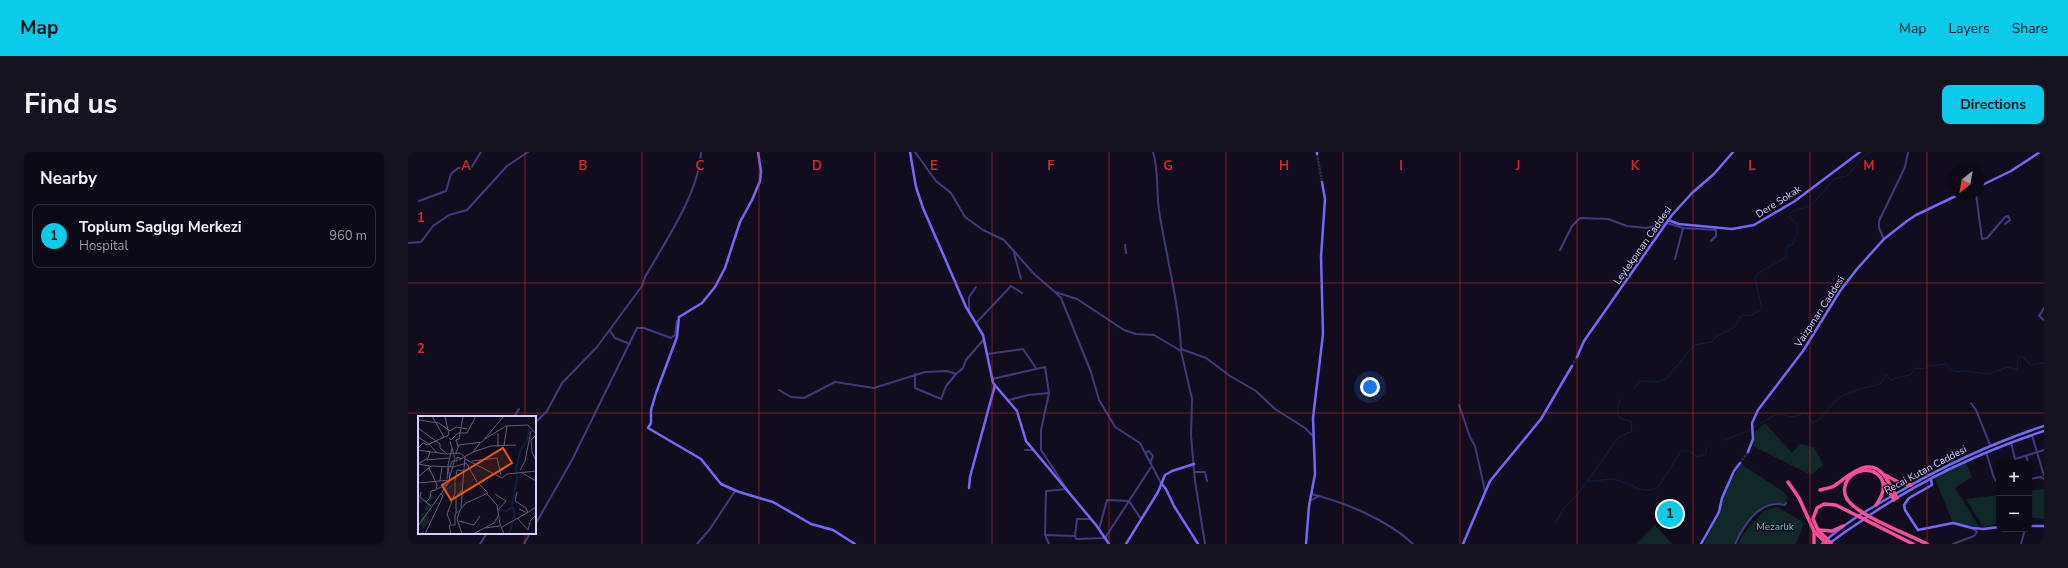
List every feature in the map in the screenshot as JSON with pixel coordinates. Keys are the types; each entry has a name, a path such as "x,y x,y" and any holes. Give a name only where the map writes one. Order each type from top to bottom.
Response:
{"highway":[{"path":"1820,490 1833,486 1855,470 1864,468 1873,468 1900,484 1911,485"},
{"path":"1896,499 1873,471 1864,471 1853,475 1848,480 1844,492 1847,499 1858,510 1927,544"},
{"path":"1883,474 1893,495"},
{"path":"1788,482 1816,530 1827,543"},
{"path":"1876,505 1882,496 1884,484"},
{"path":"1814,544 1816,530 1813,519 1817,508 1824,504 1836,505 1913,544"},
{"path":"1816,530 1832,532 1843,526"}],"street":[{"path":"419,200 446,191 451,174 458,168 471,168 481,152"},
{"path":"408,243 421,242 433,226 449,216 467,210 507,166 528,152"},
{"path":"536,422 547,411 565,379 594,351 642,286 645,277 685,207 697,177 701,152"},
{"path":"536,523 572,460 637,328 639,327 671,338 675,335 677,321 681,314 693,309 707,297 715,287 725,268 740,222 760,181 761,171 758,152"},
{"path":"910,152 915,180 923,208 969,311 984,339 992,379 995,385 1010,400 1017,411 1026,441 1099,528 1110,544"},
{"path":"915,152 936,181 951,193 965,217 983,230 1004,240 1014,252 1061,298 1091,372 1099,400 1111,420 1120,430 1136,439 1145,453 1150,465 1166,489 1174,506 1198,544"},
{"path":"1153,152 1156,165 1157,199 1178,321 1181,350 1192,399 1191,436 1194,472 1205,544"},
{"name":"Leylekpınarı Caddesi","path":"1577,358 1584,341 1668,222 1687,198 1710,178 1733,152"},
{"name":"Dere Sokak","path":"1668,222 1716,228 1742,228 1760,222 1802,196 1860,152"},
{"path":"1884,239 1879,228 1879,221 1905,167 1908,152"},
{"path":"1984,184 2011,171 2040,152"},
{"path":"1306,544 1315,469 1313,436 1314,412 1323,334 1321,258 1325,199 1322,182"},
{"name":"Vaizpınarı Caddesi","path":"1748,452 1753,439 1752,423 1758,410 1803,351 1845,284 1884,239 1916,215 1948,200"},
{"path":"1977,200 1982,239 1987,238 2005,217 2008,216 2010,220 2005,224"},
{"path":"1560,250 1572,226 1580,218 1608,219 1627,226 1646,228 1668,222 1682,228 1716,228 1716,236 1711,241"},
{"path":"1674,259 1682,228"},
{"path":"1125,245 1126,253"},
{"path":"1014,252 1021,279"},
{"path":"976,322 1011,286 1022,293"},
{"path":"969,311 969,297 976,287"},
{"path":"1055,292 1077,299 1128,332 1154,335 1181,350 1198,354 1230,376 1256,391 1272,407 1305,428 1313,436"},
{"path":"2044,308 2039,316 2044,320"},
{"path":"677,321 677,337 656,393 648,428 701,459 721,484 777,504 811,524 833,530 855,544"},
{"path":"610,331 616,338 630,344"},
{"path":"915,374 915,388 941,399 946,386 963,368 966,360 984,339"},
{"path":"987,354 1023,349 1036,368"},
{"path":"992,379 1045,366 1049,393 1041,430 1041,450 1066,489"},
{"path":"1463,544 1485,491 1493,477 1542,419 1572,366"},
{"path":"779,390 792,397 804,398 835,382 874,388 915,374 947,371 956,374"},
{"path":"969,488 970,477 995,385"},
{"path":"1010,400 1028,395 1049,393"},
{"path":"1971,403 1976,410 1990,445"},
{"path":"1460,405 1470,437 1475,446 1485,491"},
{"path":"515,416 519,409"},
{"name":"Recai Kutan Caddesi","path":"1827,543 1843,526 1876,505 1939,469 1990,445 2044,426"},
{"name":"Recai Kutan Caddesi","path":"1827,543 1896,499 1931,479 1986,452 2044,431"},
{"path":"2032,435 2044,477 2032,478"},
{"path":"2011,442 2015,459 2044,450"},
{"path":"1025,450 1033,450"},
{"path":"1106,538 1150,465 1153,456 1149,451 1145,453"},
{"path":"1986,452 1996,481"},
{"path":"2026,456 2027,460"},
{"path":"1701,544 1719,512 1722,498 1734,471 1740,462"},
{"path":"1126,544 1165,476 1172,471 1194,464"},
{"path":"1194,472 1205,472 1207,482"},
{"path":"1931,479 1932,485 1909,498 1904,505 1905,510 1918,530 1953,523 1972,528 1983,529 1996,527"},
{"path":"1049,544 1045,535 1046,492 1066,489"},
{"path":"697,544 710,529 735,490"},
{"path":"1311,494 1386,524 1413,544"},
{"path":"1310,501 1319,496"},
{"path":"1099,528 1107,500 1129,501"},
{"path":"1129,501 1141,519"},
{"path":"1735,544 1742,529 1759,510 1773,503 1784,505 1786,503"},
{"path":"1075,536 1077,519 1091,519"},
{"path":"2032,526 2044,526"},
{"path":"1953,544 1974,536 1976,532 1972,528"},
{"path":"2021,544 2024,532"},
{"path":"480,544 486,534"},
{"path":"524,544 529,534"},
{"path":"1045,535 1075,536 1076,539 1106,538"}],"green space":[{"path":"1765,423 1792,453 1800,444 1814,447 1823,465 1811,475 1753,446 1755,432"},
{"path":"1965,461 1972,477 1955,488 1980,528 1953,523 1935,479"},
{"path":"1741,464 1784,492 1788,497 1786,503 1770,504 1753,514 1733,544 1704,544 1719,512 1722,498"},
{"path":"2044,489 2044,519 2032,517 2032,491"},
{"path":"1996,495 1996,524 1983,527 1966,499"},
{"name":"Mezarlık","path":"1778,507 1804,523 1796,544 1738,544 1743,534 1764,511"},
{"path":"1655,525 1672,544 1636,544"}],"waterway":[{"path":"1634,389 1640,381 1657,382 1666,379 1694,345 1712,342 1720,335 1734,327 1739,318 1744,315 1750,316 1762,309 1755,278 1757,274 1786,257 1787,246 1793,244 1797,229 1797,226 1789,217 1790,213 1798,209 1811,206 1834,179 1846,176 1853,170 1860,159 1871,152"},
{"path":"1725,440 1747,431 1775,415 1781,414 1792,417 1804,413 1807,414 1812,423 1820,419 1839,398 1854,391 1880,384 1886,375 1893,380 1910,375 1916,368 1925,369 1929,366 1946,364 1955,372 1964,371 1989,374 2008,367 2017,370 2018,358 2022,356 2031,365 2044,363"},
{"path":"1555,524 1563,509 1578,494 1618,438 1632,431 1631,421 1621,419 1617,414 1620,400"},
{"path":"1587,481 1612,479 1643,490 1655,489 1660,485 1681,451 1689,451 1698,457 1706,454 1706,448"}],"tunnel":[{"path":"1317,154 1322,182"},
{"path":"1572,366 1577,357"},
{"path":"1740,463 1748,452"}],"place":[{"name":"Toplum Saglıgı Merkezi","path":"1670,514"}]}
